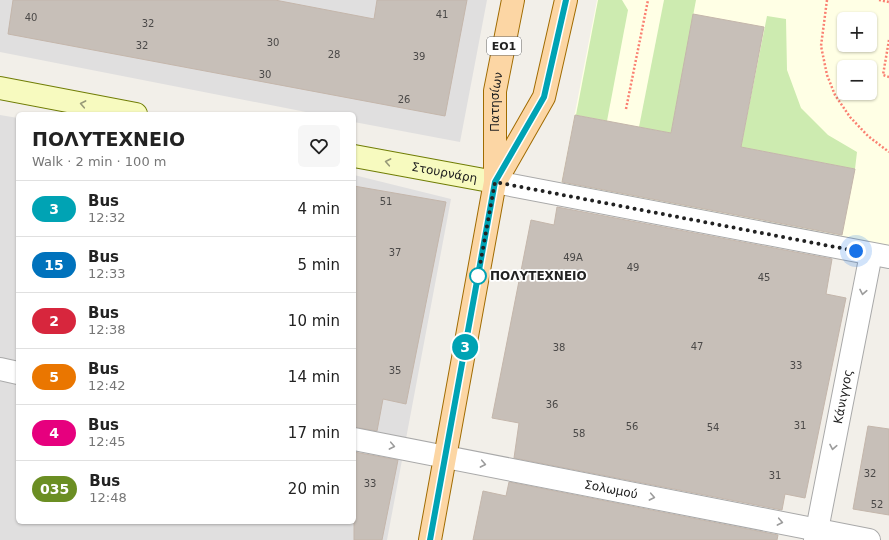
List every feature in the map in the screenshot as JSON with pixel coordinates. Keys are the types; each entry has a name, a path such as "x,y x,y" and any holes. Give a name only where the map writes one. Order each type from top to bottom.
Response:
{"main road":[{"name":"Πατησίων","path":"430,540 495,182 495,92 513,0"},
{"name":"Πατησίων","path":"495,182 544,97 566,0"},
{"path":"0,88 126,112"},
{"name":"Στουρνάρη","path":"356,156 495,182"}],"street":[{"name":"Στουρνάρη","path":"495,182 880,256"},
{"name":"Κάνιγγος","path":"816,535 880,256"},
{"path":"0,369 16,373"},
{"name":"Σολωμού","path":"356,439 816,535 869,540"}],"path":[{"path":"626,109 648,0"},
{"path":"827,0 821,46 827,75 835,95 850,117 868,136 889,152"},
{"path":"879,0 889,2"},
{"path":"889,40 883,75 889,77"}],"shaded area":[{"path":"0,0 487,0 460,142 356,122 356,112 306,112 0,52"},
{"path":"597,0 889,0 889,247 561,184"},
{"path":"0,115 16,118 16,524 356,524 356,175 451,199 387,540 0,540"}],"green space":[{"path":"598,0 622,0 628,10 607,121 576,115"},
{"path":"664,0 696,0 671,133 639,127"},
{"path":"767,16 786,19 787,70 801,108 828,135 857,152 855,169 741,147"}],"building":[{"path":"13,0 275,0 374,19 377,0 467,0 445,116 8,34"},
{"path":"693,14 764,27 741,147 855,169 842,235 562,182 575,115 671,133"},
{"path":"356,186 446,202 406,404 383,399 377,431 356,427"},
{"path":"557,207 832,259 826,294 846,298 805,498 785,494 782,510 514,458 519,423 492,418 531,220 554,225"},
{"path":"868,426 889,429 889,515 853,509"},
{"path":"356,452 398,460 382,540 354,540 354,524 356,524"},
{"path":"509,482 778,535 777,540 473,540 483,491 506,496"}],"bus line":[{"name":"3","path":"430,540 495,182 544,97 566,0"}],"place":[{"name":"ΠΟΛΥΤΕΧΝΕΙΟ","path":"478,276"}],"route":[{"path":"478,276 495,182 856,251"}]}
